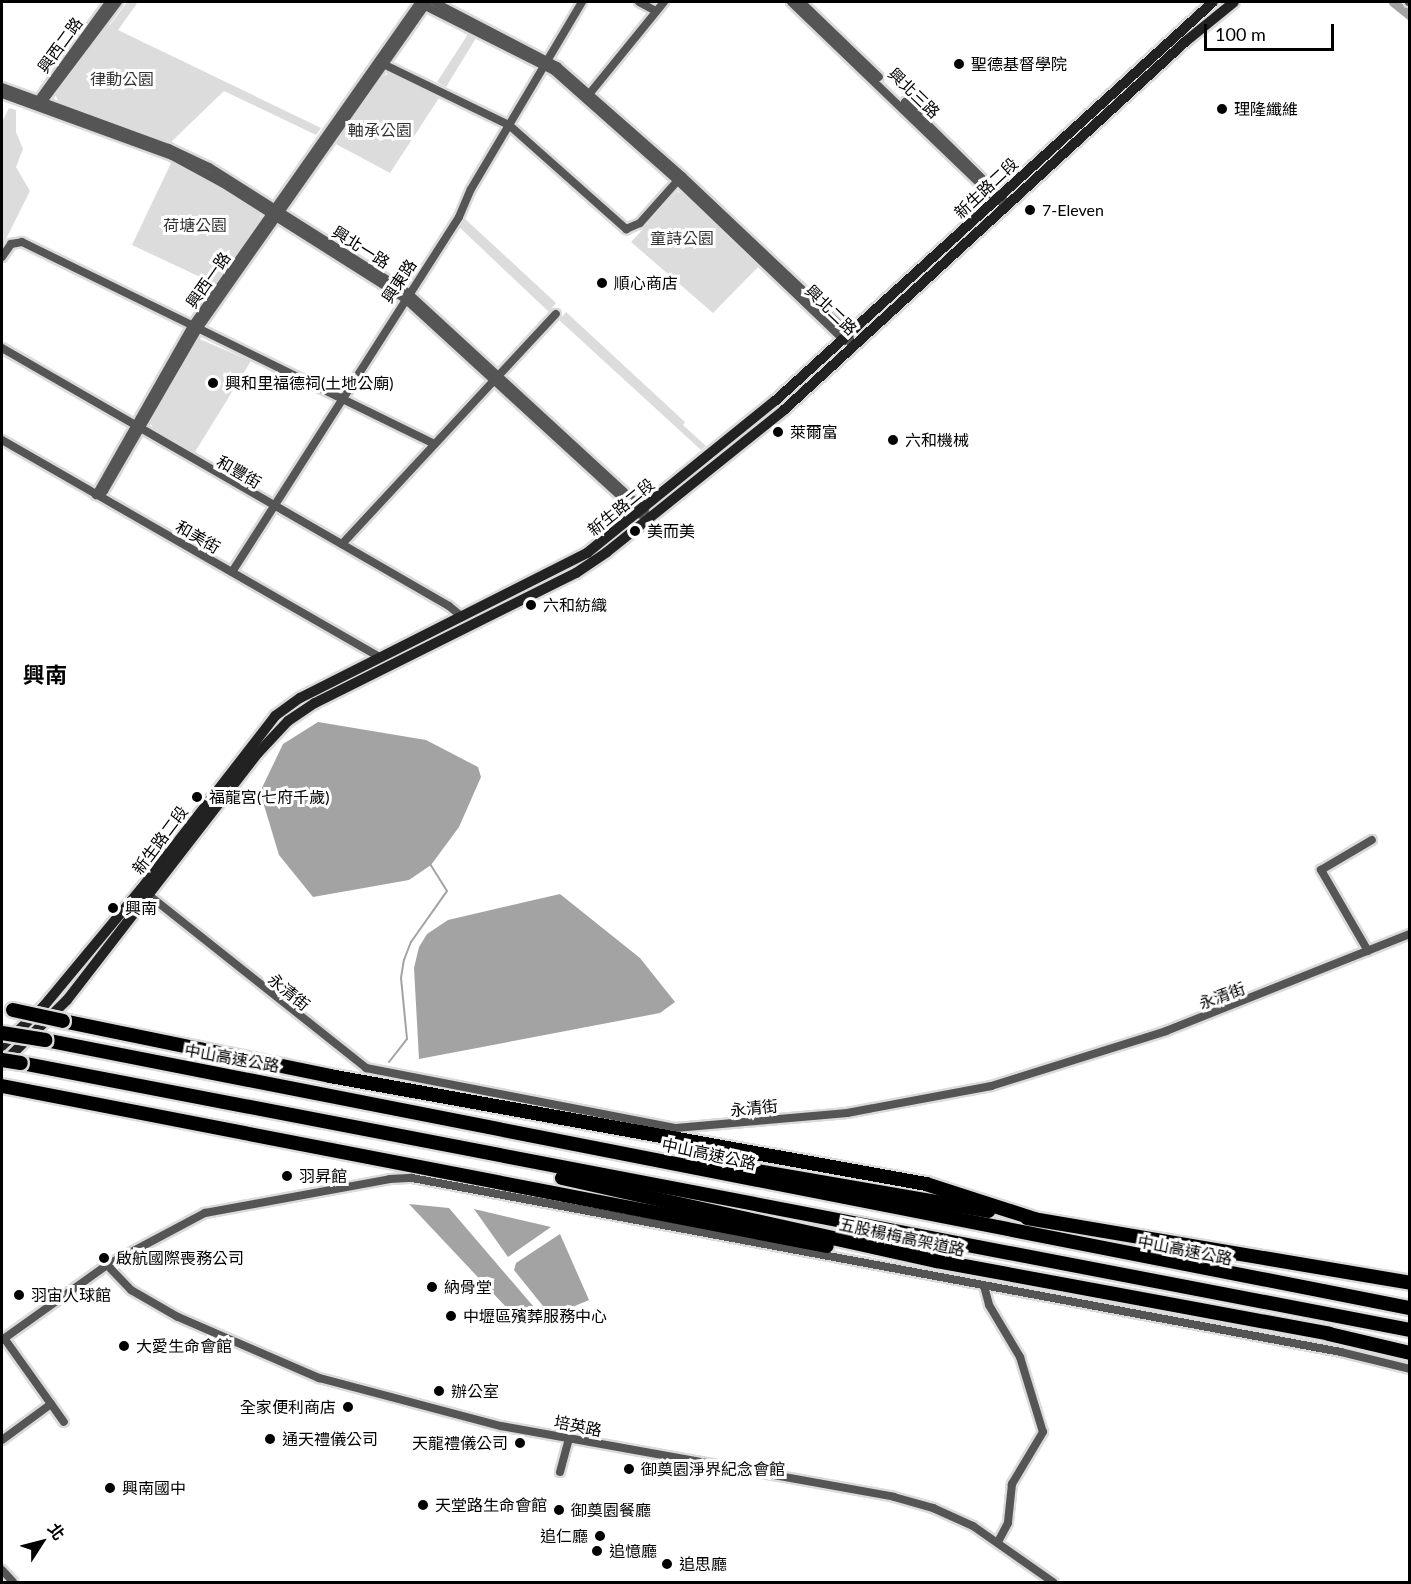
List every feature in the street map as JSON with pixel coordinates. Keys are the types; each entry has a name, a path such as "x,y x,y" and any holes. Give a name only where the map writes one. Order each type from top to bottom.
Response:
{"highway":[{"path":"7,1009 352,1080 926,1184 1035,1219"},
{"name":"中山高速公路","path":"2,1033 452,1118 1120,1254 1410,1308"},
{"path":"2,1060 391,1137 1410,1330"},
{"path":"2,1086 783,1240 938,1261"},
{"path":"452,1118 1410,1283"},
{"name":"五股楊梅高架道路","path":"391,1137 693,1210 938,1261 1317,1332 1410,1353"}],"main road":[{"name":"新生路二段","path":"2,1046 43,1007 145,892 258,753 288,721 315,704 576,573 846,337 1213,2"},
{"name":"新生路二段","path":"2,1065 67,1000 274,716 300,698 587,553 784,410 1185,42 1234,2"}],"street":[{"name":"興西二路","path":"39,103 109,2"},
{"path":"39,103 118,2"},
{"name":"興北二路","path":"435,2 547,62 680,178 846,337 852,349"},
{"name":"興東路","path":"232,572 406,295 459,217 509,125 582,2"},
{"path":"639,2 656,11"},
{"path":"587,96 664,2"},
{"path":"791,2 998,197"},
{"name":"興北三路","path":"801,2 1007,205"},
{"path":"422,3 381,63 509,125 626,229 640,223 680,178"},
{"name":"興北二路","path":"422,3 547,62"},
{"name":"興西一路","path":"96,495 195,328 381,63"},
{"path":"2,87 39,103 170,148 406,295 643,513"},
{"path":"2,94 39,103"},
{"path":"2,257 11,244 22,242 434,444"},
{"path":"342,544 556,314"},
{"name":"和豐街","path":"2,348 272,507 342,544 449,606 462,617"},
{"name":"和美街","path":"2,440 381,658"},
{"path":"1368,951 1321,870 1372,840"},
{"name":"永清街","path":"145,892 366,1068 676,1128 859,1111 992,1086 1176,1028 1410,934"},
{"path":"64,1422 3,1339 107,1265 176,1227 223,1208 390,1179 427,1180 1341,1352 1410,1369"},
{"name":"培英路","path":"107,1265 131,1290 178,1317 319,1378 451,1414 569,1438 851,1486 933,1508 998,1542 1053,1582"},
{"path":"984,1286 989,1305 1020,1357 1043,1432 1012,1484 1008,1523 998,1542"},
{"path":"2,1440 51,1404"},
{"path":"560,1472 569,1438"},
{"path":"2,1570 13,1582"}],"green space":[{"name":"律動公園","path":"127,2 138,2 118,30 321,128 316,135 224,91 170,143 59,102 55,94 106,24 110,25"},
{"path":"468,34 476,38 446,87 437,82"},
{"name":"軸承公園","path":"389,73 439,98 390,173 334,143 379,79"},
{"path":"9,108 16,110 16,132 23,149 16,167 30,191 2,247 2,122"},
{"name":"荷塘公園","path":"172,161 260,212 260,221 215,284 132,245"},
{"name":"童詩公園","path":"677,192 686,194 760,265 713,313 631,242"},
{"path":"463,217 556,303 549,312 458,226"},
{"path":"566,312 685,422 683,425 706,446 701,450 559,320"},
{"path":"197,338 251,361 195,452 153,428 149,421"}],"shaded area":[{"path":"318,722 426,740 478,767 481,777 459,827 431,865 409,880 313,897 279,855 260,792 283,744"},
{"path":"560,894 640,958 675,1002 660,1013 419,1059 414,968 419,947 427,934 448,920"},
{"path":"409,1204 449,1208 539,1313 521,1323"},
{"path":"474,1209 551,1227 508,1257"},
{"path":"560,1234 589,1300 551,1316 514,1270 516,1263"}],"waterway":[{"path":"1393,2 1410,16"},
{"path":"389,1062 407,1039 401,978 404,960 411,942 447,891 431,865"}],"place":[{"name":"聖德基督學院","path":"959,64"},
{"name":"理隆纖維","path":"1222,109"},
{"name":"7-Eleven","path":"1030,210"},
{"name":"順心商店","path":"602,283"},
{"name":"興和里福德祠(土地公廟)","path":"213,383"},
{"name":"萊爾富","path":"778,432"},
{"name":"六和機械","path":"893,440"},
{"name":"美而美","path":"635,531"},
{"name":"六和紡織","path":"531,605"},
{"name":"福龍宮(七府千歲)","path":"197,797"},
{"name":"興南","path":"113,908"},
{"name":"羽昇館","path":"287,1176"},
{"name":"啟航國際喪務公司","path":"104,1258"},
{"name":"納骨堂","path":"432,1287"},
{"name":"羽宙人球館","path":"19,1295"},
{"name":"中壢區殯葬服務中心","path":"451,1316"},
{"name":"大愛生命會館","path":"124,1346"},
{"name":"辦公室","path":"439,1391"},
{"name":"全家便利商店","path":"348,1407"},
{"name":"通天禮儀公司","path":"270,1439"},
{"name":"天龍禮儀公司","path":"520,1443"},
{"name":"御奠園淨界紀念會館","path":"629,1469"},
{"name":"興南國中","path":"110,1488"},
{"name":"天堂路生命會館","path":"423,1505"},
{"name":"御奠園餐廳","path":"559,1510"},
{"name":"追仁廳","path":"600,1536"},
{"name":"追憶廳","path":"597,1551"},
{"name":"追思廳","path":"667,1564"}],"district":[{"name":"興南","path":"45,675"}]}
